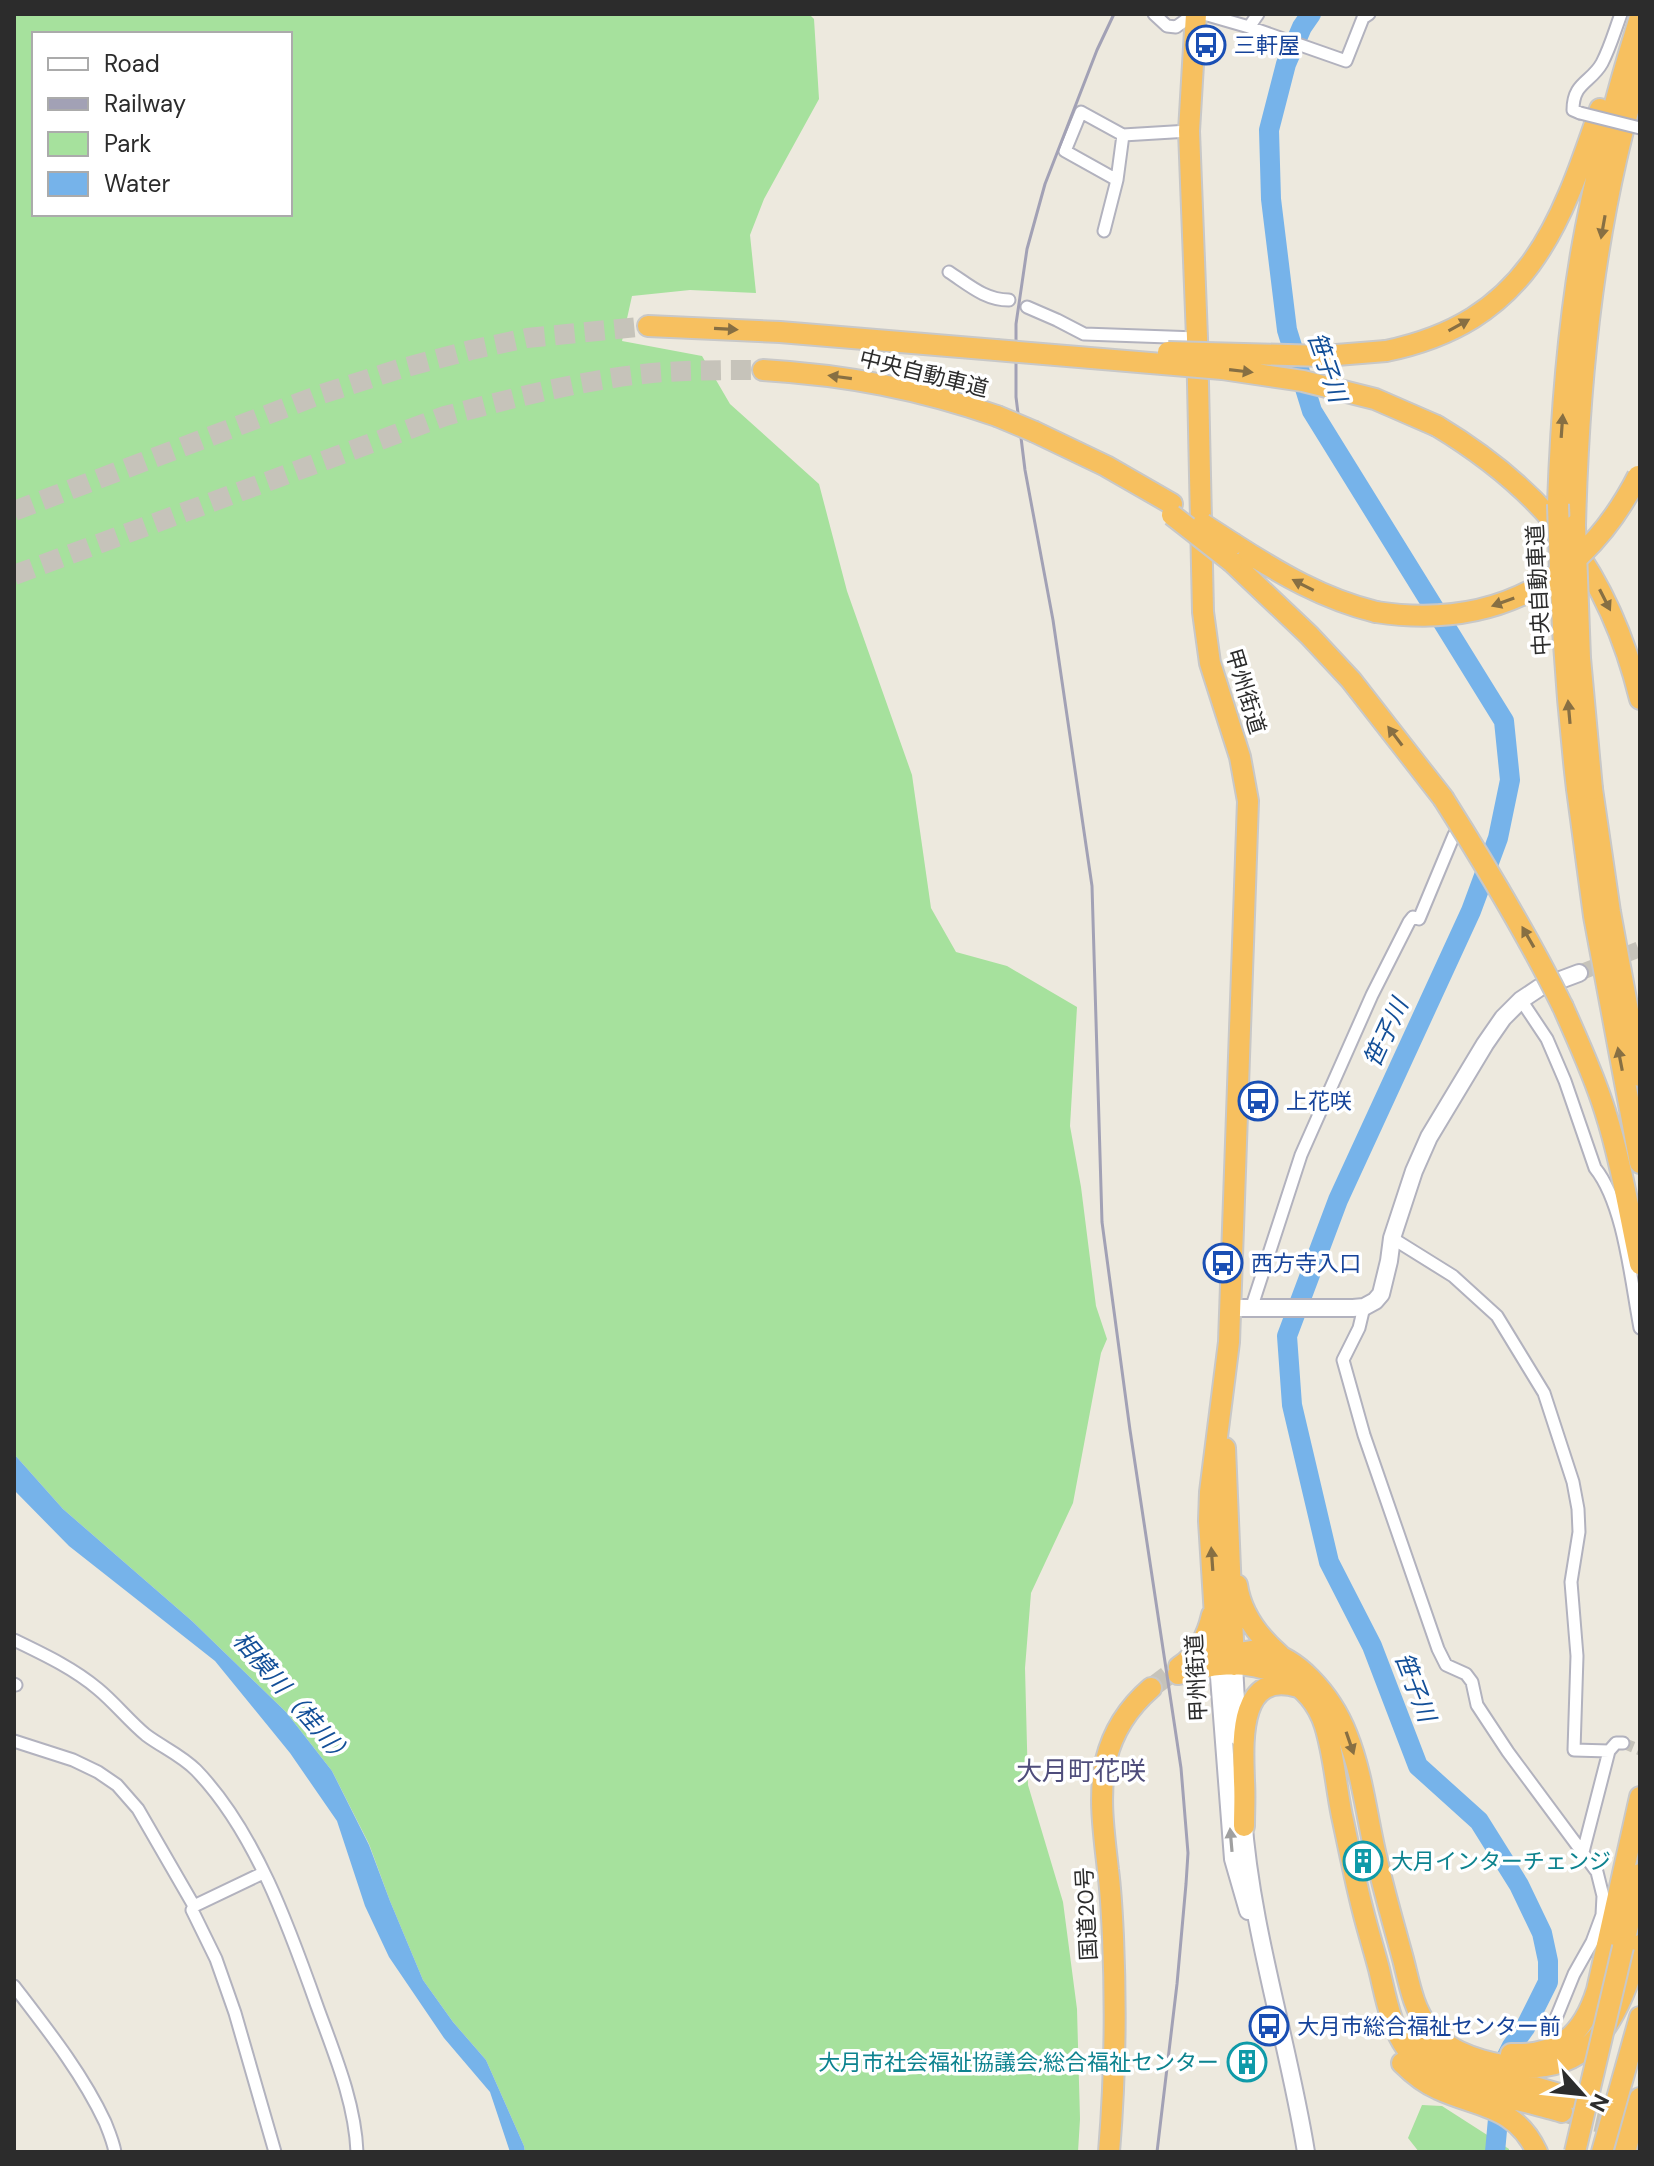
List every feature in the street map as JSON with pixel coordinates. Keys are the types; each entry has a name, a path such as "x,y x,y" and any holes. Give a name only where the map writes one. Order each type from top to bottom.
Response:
{"highway":[{"name":"甲州街道","path":"1195,14 1189,131 1203,612 1210,663 1240,757 1248,801 1241,1308 1216,1437 1209,1521 1215,1599 1229,1661"},
{"path":"996,349 1324,356 1386,351 1433,338 1473,317 1509,289 1541,252 1576,181 1632,14"},
{"name":"中央自動車道","path":"1640,17 1608,128 1581,254 1565,381 1558,504 1559,583 1565,663 1585,789 1640,1076"},
{"name":"中央自動車道","path":"1640,69 1611,182 1597,258 1581,386 1575,525 1585,789 1597,929 1640,1163"},
{"name":"中央自動車道","path":"648,326 780,332 996,349"},
{"path":"996,349 1206,367 1303,381 1375,399 1437,426 1498,466 1548,514 1569,540 1605,598 1621,634 1640,699"},
{"name":"中央自動車道","path":"763,370 867,381 942,398 997,416 1106,466 1233,553"},
{"path":"1233,553 1330,598 1376,612 1454,616 1528,592 1549,579 1590,546 1609,525 1639,473"},
{"path":"1233,553 1351,680 1443,798 1506,898 1535,949 1591,1070 1617,1153 1640,1264"},
{"name":"甲州街道","path":"1226,1380 1229,1661"},
{"path":"1227,1514 1241,1603 1261,1636 1325,1695 1346,1733 1355,1759 1388,1905 1395,1981 1410,2029 1428,2051 1461,2069 1564,2104"},
{"path":"1215,1599 1205,1640 1178,1671 1229,1661 1250,1651 1282,1657"},
{"path":"1229,1661 1268,1669 1289,1679 1302,1689 1320,1713 1326,1729 1363,1911 1366,1963 1378,2018 1388,2043 1402,2063 1413,2075 1441,2091 1461,2069 1542,2067 1554,2047 1564,2043 1585,2020 1592,2005 1640,1797"},
{"path":"1244,1826 1243,1739 1249,1708 1270,1686 1290,1685 1302,1689"},
{"name":"国道20号","path":"1109,2152 1114,2028 1113,1937 1102,1787 1111,1741 1128,1711 1151,1688"},
{"path":"1554,2047 1585,2049 1597,2039 1623,1998 1640,1874"},
{"path":"1575,2152 1631,1946"},
{"path":"1602,2152 1640,2017"},
{"path":"1461,2069 1485,2105 1512,2119 1524,2130 1537,2152"},
{"path":"1625,2152 1640,2098"}],"main road":[{"path":"1241,1308 1359,1308 1375,1301 1381,1294 1392,1238 1414,1171 1429,1137 1485,1044 1503,1018 1521,1000 1539,988 1579,973"},
{"name":"甲州街道","path":"1229,1661 1250,1871 1267,1969 1306,2152"},
{"name":"甲州街道","path":"1229,1661 1233,1859 1267,1969"}],"street":[{"path":"1154,14 1167,26 1176,27 1195,14"},
{"path":"1204,14 1346,61 1363,18 1369,14"},
{"path":"1249,27 1258,14"},
{"path":"1621,14 1603,61 1597,71 1577,89 1573,110 1640,128"},
{"path":"1117,180 1065,151 1081,112 1123,135 1189,131"},
{"path":"1104,231 1117,180 1123,135"},
{"path":"949,272 983,296 1009,300"},
{"path":"1027,307 1084,334 1197,338"},
{"path":"1241,1308 1301,1155 1372,995 1409,922 1413,917 1419,919 1454,835"},
{"path":"1521,1000 1547,1039 1595,1168 1605,1180 1615,1202 1640,1328"},
{"path":"1392,1238 1453,1276 1497,1316 1544,1393 1573,1482 1578,1509 1579,1532 1571,1582 1577,1656 1574,1750 1609,1751"},
{"path":"1359,1308 1359,1328 1343,1360 1364,1435 1438,1649 1446,1665 1466,1674 1472,1682 1477,1705 1597,1872 1603,1896 1602,1915 1592,1942 1574,1974 1554,2047"},
{"path":"14,1640 73,1670 98,1689 147,1735 196,1770 232,1817 263,1873 301,1961 347,2094 357,2152"},
{"path":"14,1741 73,1760 98,1772 117,1785 138,1809 194,1906 192,1910 216,1959 275,2152"},
{"path":"1583,1852 1609,1751 1616,1743 1623,1743"},
{"path":"194,1906 263,1873"},
{"path":"14,1986 90,2094 114,2143 115,2152"}],"green space":[{"path":"14,14 809,14 814,19 819,99 764,199 750,235 756,293 690,290 632,296 622,341 702,356 730,404 819,484 847,591 912,775 931,908 956,952 1007,966 1077,1007 1070,1126 1096,1306 1107,1339 1101,1353 1073,1503 1031,1593 1025,1668 1028,1785 1063,1902 1077,2009 1078,2152 525,2152 486,2060 453,2022 423,1980 369,1844 332,1771 286,1712 192,1621 63,1509 14,1454"},
{"path":"1422,2105 1442,2106 1509,2149 1509,2152 1419,2152 1408,2138"}],"water":[{"path":"14,1454 63,1509 192,1621 286,1712 332,1771 369,1845 423,1980 453,2022 486,2060 525,2152 510,2152 490,2092 444,2038 389,1957 365,1906 337,1821 290,1753 215,1661 69,1546 14,1490"}],"waterway":[{"name":"笹子川","path":"1311,14 1286,64 1269,130 1271,199 1287,330 1312,411 1504,721 1510,780 1498,838 1471,911 1338,1200 1287,1336 1292,1405 1329,1562 1372,1646 1418,1766 1479,1821 1519,1885 1542,1933 1548,1961 1548,1982 1506,2058 1495,2152"}],"tunnel":[{"path":"14,511 319,395 399,369 527,338 648,326"},
{"path":"14,575 445,416 548,390 626,376 680,371 763,370"},
{"path":"1579,973 1640,949"},
{"path":"1151,1688 1179,1667"},
{"path":"1623,1743 1640,1750"},
{"path":"1567,2113 1612,2124 1640,2116"}],"railway":[{"path":"1114,14 1045,184 1027,249 1016,324 1016,397 1092,886 1102,1222 1181,1768 1188,1853 1177,1984 1157,2152"}],"place":[{"name":"三軒屋","path":"1206,45"},
{"name":"上花咲","path":"1258,1101"},
{"name":"西方寺入口","path":"1223,1263"},
{"name":"大月インターチェンジ","path":"1363,1861"},
{"name":"大月市総合福祉センター前","path":"1269,2026"},
{"name":"大月市社会福祉協議会;総合福祉センター","path":"1247,2062"}],"district":[{"name":"大月町花咲","path":"1081,1771"}],"water label":[{"name":"相模川（桂川）","path":"293,1699"}]}
